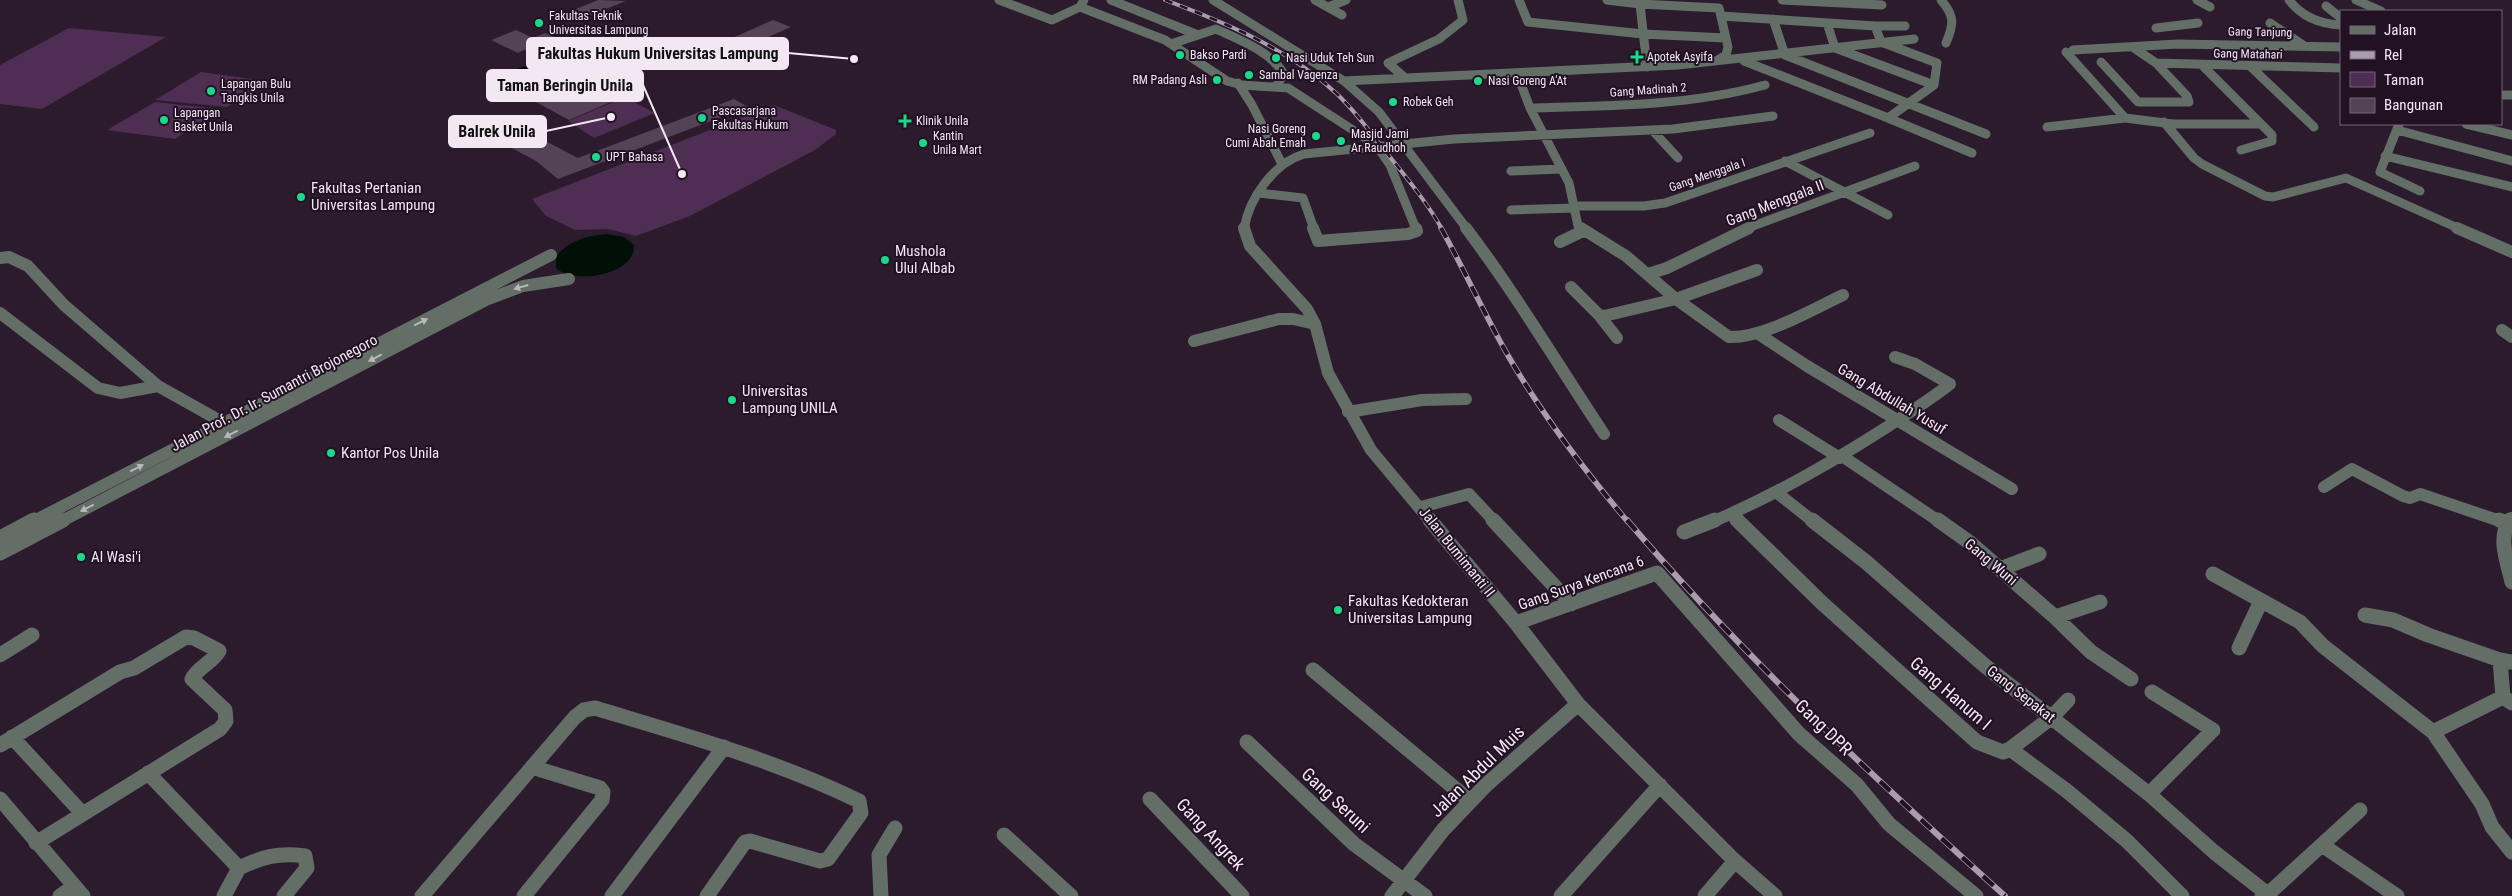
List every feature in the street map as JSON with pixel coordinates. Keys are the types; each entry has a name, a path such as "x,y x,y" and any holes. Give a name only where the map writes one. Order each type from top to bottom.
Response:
{"street":[{"path":"999,0 1052,20 1082,3 1171,44 1226,80 1238,83 1277,85 1297,92 1376,145 1396,179 1416,227 1415,233 1318,241 1303,198 1259,193"},
{"path":"1111,0 1198,35"},
{"path":"1217,0 1344,81 1379,112 1502,275 1542,341 1604,434"},
{"path":"1315,0 1342,15"},
{"path":"1328,7 1346,0"},
{"path":"1404,78 1388,63 1439,39 1463,20 1458,0"},
{"path":"1519,0 1528,22 1643,34 1726,38"},
{"path":"1607,0 1640,4 1719,8 1773,19 1875,26 1905,26"},
{"path":"1782,0 1882,5"},
{"path":"1941,0 1953,12 1955,20 1946,43"},
{"path":"2197,0 2210,7"},
{"path":"2289,0 2296,9 2317,22 2340,25"},
{"path":"2356,0 2379,10"},
{"path":"1640,4 1647,67"},
{"path":"2326,6 2340,17"},
{"path":"1714,62 1726,55 1726,38 1719,8"},
{"path":"1773,19 1785,55"},
{"path":"1827,23 1835,48"},
{"path":"2178,44 2156,28 2198,23"},
{"path":"2270,23 2304,45"},
{"path":"1875,26 1881,42 1937,63 1932,88 1888,118"},
{"path":"1171,44 1216,29 1249,46 1283,71 1284,74 1277,85"},
{"path":"1344,81 1647,67 1785,55 1914,39"},
{"name":"Gang Tanjung","path":"2125,118 2069,51 2178,44 2340,47"},
{"path":"2263,45 2287,67"},
{"path":"1835,48 1934,85"},
{"path":"2101,62 2138,102 2189,102 2187,96 2156,63 2134,48"},
{"path":"1785,55 1986,134"},
{"path":"1740,59 1972,153"},
{"name":"Gang Matahari","path":"2156,63 2202,66 2340,68"},
{"path":"2202,66 2272,135 2272,141 2241,150"},
{"path":"2251,67 2314,127"},
{"path":"1517,73 1530,108 1562,169 1575,207 1576,220 1583,231 1626,256 1676,299 1729,337 1735,339 1757,333 1843,295"},
{"path":"1238,83 1252,105 1282,164 1304,154 1401,142 1653,131 1746,121 1772,116"},
{"name":"Gang Madinah 2","path":"1530,108 1676,101 1740,93 1765,85"},
{"path":"2047,127 2065,124 2098,123 2125,118 2164,122 2261,124"},
{"path":"2164,122 2194,158 2202,164 2265,196 2273,197 2346,178 2512,252"},
{"path":"2470,125 2512,135"},
{"path":"2420,191 2380,173 2380,166 2398,127 2512,161"},
{"path":"1653,131 1678,158"},
{"name":"Gang Menggala I","path":"1511,210 1644,206 1665,203 1785,161 1826,149 1870,132"},
{"path":"2385,156 2512,187"},
{"path":"1785,161 1888,215"},
{"name":"Jalan Bumimanti II","path":"1282,164 1252,203 1246,219 1244,233 1250,246 1301,302 1315,324 1328,373 1348,412 1371,450 1421,507 1516,623 1578,704 1735,860 1775,896"},
{"name":"Gang Menggala II","path":"1648,274 1667,268 1745,228 1915,166"},
{"path":"1511,171 1562,169"},
{"path":"1560,242 1583,231"},
{"name":"Jalan Prof. Dr. Ir. Sumantri Brojonegoro","path":"0,538 551,255"},
{"path":"0,258 9,257 28,266 64,305 158,386 224,424"},
{"path":"1599,315 1611,315 1676,299 1757,270"},
{"name":"Jalan Prof. Dr. Ir. Sumantri Brojonegoro","path":"0,554 486,300 523,286 569,279"},
{"path":"1571,288 1599,315 1617,338"},
{"path":"0,313 108,394 120,394 158,386"},
{"path":"1194,341 1279,319 1292,319 1315,324"},
{"name":"Gang Abdullah Yusuf","path":"1757,333 1896,421 2012,489"},
{"path":"1684,532 1732,515 1841,457 1928,402 1950,384 1915,364 1895,357"},
{"path":"1348,412 1422,400 1447,401 1466,399"},
{"name":"Gang Wuni","path":"1780,420 1917,504 1968,542 2000,569 2055,617 2091,652 2132,679"},
{"path":"2324,487 2352,469 2403,496 2410,498 2420,494 2509,521 2503,546 2512,582"},
{"name":"Gang Sepakat","path":"1776,492 1866,562 1984,665 2149,794 2267,896"},
{"path":"1421,507 1469,494 1571,604"},
{"name":"Gang Hanum I","path":"1732,515 1822,603 1977,742 2002,752 2010,750 2067,791 2127,841 2182,896"},
{"path":"2000,569 2039,554"},
{"name":"Gang Surya Kencana 6","path":"1516,623 1657,573"},
{"name":"Gang DPR","path":"1657,573 1799,734 1857,785 1889,824 1976,896"},
{"path":"2213,574 2300,622 2323,646 2433,732 2482,804 2492,827 2512,852"},
{"path":"2238,648 2261,601"},
{"path":"2055,617 2100,602"},
{"path":"2365,615 2393,620 2428,635 2506,661 2508,700 2433,732"},
{"path":"0,655 32,635"},
{"path":"36,843 220,728 226,722 225,710 192,679 193,674 217,657 219,651 194,638 186,638 134,668 120,672 6,741 82,814"},
{"path":"1313,670 1470,801"},
{"path":"2149,794 2213,730 2152,692"},
{"path":"2010,750 2052,717 2068,700"},
{"name":"Jalan Abdul Muis","path":"1392,896 1443,830 1486,784 1578,704"},
{"path":"422,896 575,717 584,710 595,708 724,747 824,784 859,801 862,807 861,813 828,859 820,861 750,841 745,842 707,896"},
{"name":"Gang Seruni","path":"1247,742 1345,839 1402,882 1425,896"},
{"path":"612,896 724,747"},
{"path":"524,896 602,800 603,795 600,788 532,767"},
{"path":"148,773 239,868"},
{"path":"1561,896 1660,785"},
{"path":"0,799 79,891 60,896"},
{"name":"Gang Angrek","path":"1150,799 1242,896"},
{"path":"2267,896 2360,810"},
{"path":"881,896 879,855 895,828"},
{"path":"1004,835 1071,896"},
{"path":"2322,845 2397,896"},
{"path":"224,896 239,868 269,854 283,852 305,856 307,868 284,896"},
{"path":"1705,896 1735,860"}],"green space":[{"path":"69,28 166,37 42,109 0,104 0,65"},
{"name":"Lapangan Bulu Tangkis Unila","path":"201,72 267,81 227,107 155,100"},
{"path":"625,97 655,113 594,138 568,121"},
{"name":"Lapangan Basket Unila","path":"155,102 220,109 175,139 107,130"},
{"path":"774,105 836,130 836,134 815,150 690,216 636,236 608,229 575,230 546,216 532,199"}],"shaded area":[{"path":"537,65 554,66 556,68 512,86 503,86 508,81 506,78 512,71"},
{"path":"606,234 624,237 634,245 632,255 625,264 615,270 589,276 576,276 556,268 556,257 566,247 585,238"}],"building":[{"path":"598,0 626,1 573,22 559,16"},
{"path":"773,20 791,27 748,46 730,39"},
{"path":"516,30 533,38 545,33 568,43 539,55 527,49 518,53 491,40"},
{"path":"591,77 627,95 569,120 534,101"},
{"path":"734,99 748,107 558,179 536,161 510,147 521,142 498,130 519,121 543,133 536,136 578,158"}],"railway":[{"path":"1165,0 1211,18 1256,39 1278,51 1318,78 1337,94 1363,122 1415,189 1442,229"},
{"path":"1441,228 1523,381 1565,443 1628,522"},
{"path":"1627,520 1716,619 1810,714 1858,761 2005,896"}],"place":[{"name":"Fakultas Teknik Universitas Lampung","path":"539,23"},
{"name":"Bakso Pardi","path":"1180,55"},
{"name":"Apotek Asyifa","path":"1637,57"},
{"name":"Nasi Uduk Teh Sun","path":"1276,58"},
{"name":"Fakultas Hukum Universitas Lampung","path":"854,59"},
{"name":"Sambal Vagenza","path":"1249,75"},
{"name":"RM Padang Asli","path":"1217,80"},
{"name":"Nasi Goreng A'At","path":"1478,81"},
{"name":"Lapangan Bulu Tangkis Unila","path":"211,91"},
{"name":"Robek Geh","path":"1393,102"},
{"name":"Balrek Unila","path":"611,117"},
{"name":"Pascasarjana Fakultas Hukum","path":"702,118"},
{"name":"Lapangan Basket Unila","path":"164,120"},
{"name":"Klinik Unila","path":"905,121"},
{"name":"Nasi Goreng Cumi Abah Emah","path":"1316,136"},
{"name":"Masjid Jami Ar Raudhoh","path":"1341,141"},
{"name":"Kantin Unila Mart","path":"923,143"},
{"name":"UPT Bahasa","path":"596,157"},
{"name":"Taman Beringin Unila","path":"682,174"},
{"name":"Fakultas Pertanian Universitas Lampung","path":"301,197"},
{"name":"Mushola Ulul Albab","path":"885,260"},
{"name":"Universitas Lampung UNILA","path":"732,400"},
{"name":"Kantor Pos Unila","path":"331,453"},
{"name":"Al Wasi'i","path":"81,557"},
{"name":"Fakultas Kedokteran Universitas Lampung","path":"1338,610"}]}
